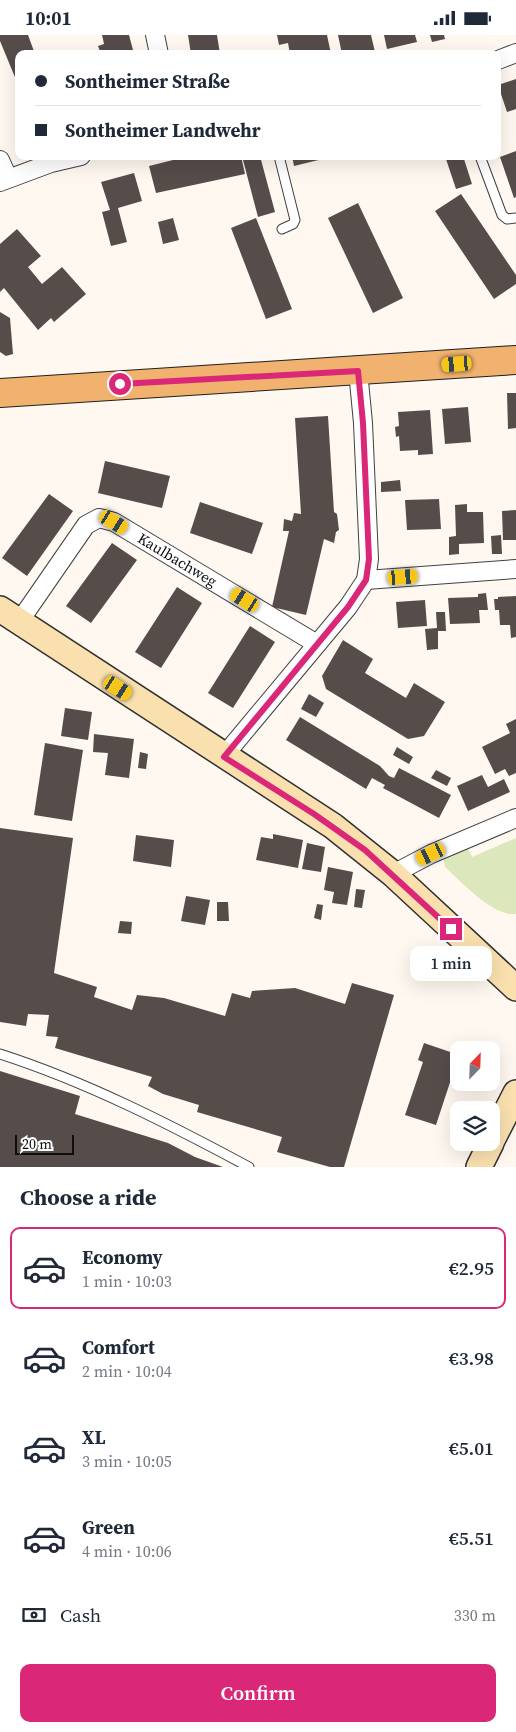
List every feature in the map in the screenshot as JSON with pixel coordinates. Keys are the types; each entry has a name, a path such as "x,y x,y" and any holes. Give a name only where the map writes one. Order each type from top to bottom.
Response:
{"main road":[{"path":"0,393 516,360"}],"street":[{"path":"155,35 158,50"},
{"path":"501,59 516,53"},
{"path":"0,160 4,180 64,160"},
{"path":"224,757 348,607 366,580 369,559 363,423 358,371"},
{"name":"Kaulbachweg","path":"9,616 86,525 99,518 114,522 317,644"},
{"path":"366,580 516,569"},
{"path":"9,616 333,826 393,875 516,989"},
{"path":"393,875 431,854 516,818"},
{"path":"500,1124 516,1093"},
{"path":"479,1167 487,1151"}],"lane":[{"path":"280,160 295,220 294,224 282,229"},
{"path":"481,160 502,215 507,219 516,218"},
{"path":"0,1054 79,1083 165,1122 249,1167"}],"green space":[{"path":"516,838 516,914 508,914 488,905 445,867 443,856 446,853 468,848 472,857"}],"building":[{"path":"0,35 28,35 34,50 15,50 15,77 0,41"},
{"path":"102,35 129,35 133,50 100,50 98,46 104,44"},
{"path":"188,35 217,35 219,50 190,50"},
{"path":"277,35 327,35 330,50 289,50 288,43 279,45"},
{"path":"338,35 371,35 375,50 341,50"},
{"path":"384,35 415,35 417,42 387,49"},
{"path":"430,35 444,35 445,39 432,42"},
{"path":"516,79 516,109 507,112 501,94 501,84"},
{"path":"516,151 516,197 514,198 501,160 501,157"},
{"path":"173,160 242,160 245,174 156,193 149,166"},
{"path":"243,160 261,160 275,212 258,217"},
{"path":"293,160 319,160 294,166"},
{"path":"446,160 464,160 472,184 456,189"},
{"path":"134,173 142,201 118,208 127,242 111,246 102,212 110,210 101,182"},
{"path":"461,194 516,275 516,284 494,299 435,211"},
{"path":"358,203 403,298 373,313 328,218"},
{"path":"173,218 179,240 163,244 158,222"},
{"path":"256,218 292,309 266,319 231,228"},
{"path":"17,229 41,256 28,267 42,284 62,267 86,294 54,322 51,318 38,330 4,288 0,292 0,244"},
{"path":"0,312 10,318 13,354 6,356 0,352"},
{"path":"507,393 516,393 516,428 508,429"},
{"path":"468,407 471,442 445,444 442,409"},
{"path":"430,410 433,454 418,455 418,450 400,451 399,436 396,437 395,427 399,426 398,412"},
{"path":"328,416 334,512 337,514 339,530 336,532 334,543 324,539 306,615 272,607 289,531 283,531 284,519 292,521 294,513 301,514 295,418"},
{"path":"105,461 170,476 162,508 98,493"},
{"path":"400,480 401,491 381,492 381,482"},
{"path":"49,494 73,511 27,576 2,558"},
{"path":"439,499 441,529 407,530 405,500"},
{"path":"200,502 263,523 252,554 190,533"},
{"path":"467,504 467,512 483,512 484,543 459,544 459,554 449,555 449,537 456,536 455,505"},
{"path":"516,510 516,540 503,540 502,511"},
{"path":"501,535 502,554 492,554 491,536"},
{"path":"112,543 137,560 91,623 66,606"},
{"path":"177,587 202,603 161,668 135,652"},
{"path":"486,593 488,610 479,610 480,623 450,624 448,598 478,597 478,594"},
{"path":"516,596 516,637 511,638 510,625 500,625 499,610 495,610 494,599"},
{"path":"425,600 427,626 398,628 396,602"},
{"path":"436,612 445,612 446,631 438,631 438,649 427,650 425,629 437,628"},
{"path":"250,626 275,642 233,708 208,693"},
{"path":"343,640 373,659 365,673 406,698 414,683 445,702 424,736 408,739 326,689 322,676"},
{"path":"309,694 324,703 316,717 301,709"},
{"path":"65,708 92,712 88,740 61,736"},
{"path":"300,717 380,766 389,776 394,778 399,768 451,795 439,818 383,788 385,785 372,778 366,789 286,740"},
{"path":"516,719 516,773 509,776 505,769 495,774 482,747 510,733 506,724"},
{"path":"94,734 134,739 129,778 105,775 108,753 93,752"},
{"path":"45,743 83,750 72,821 34,815"},
{"path":"397,747 413,757 409,764 393,755"},
{"path":"140,752 148,754 146,769 138,768"},
{"path":"436,770 451,778 447,786 431,778"},
{"path":"482,775 488,787 504,779 510,792 468,811 457,786"},
{"path":"0,828 73,838 54,973 97,987 94,997 132,1010 137,995 164,998 225,1016 232,993 250,998 252,991 295,988 345,1004 352,983 394,995 344,1167 330,1167 277,1152 282,1137 197,1112 199,1105 163,1094 148,1086 152,1077 55,1048 58,1037 46,1036 49,1015 28,1014 26,1026 0,1022"},
{"path":"273,834 303,840 298,868 256,860 261,837 273,839"},
{"path":"136,835 174,840 171,867 133,861"},
{"path":"307,843 325,847 321,872 302,869"},
{"path":"328,867 353,872 347,905 332,903 334,892 324,890"},
{"path":"356,889 365,890 362,908 354,907"},
{"path":"186,896 210,900 205,925 181,921"},
{"path":"217,902 228,902 229,921 217,921"},
{"path":"317,904 323,905 321,920 314,918"},
{"path":"120,921 132,922 131,934 118,933"},
{"path":"424,1043 450,1052 450,1082 436,1125 405,1115 423,1062 418,1060"},
{"path":"0,1071 80,1096 75,1114 168,1143 195,1157 223,1167 0,1167"}],"route":[{"path":"120,384 358,371 363,423 369,559 366,580 348,607 230,747 224,757 333,826 365,850 451,929"}]}
